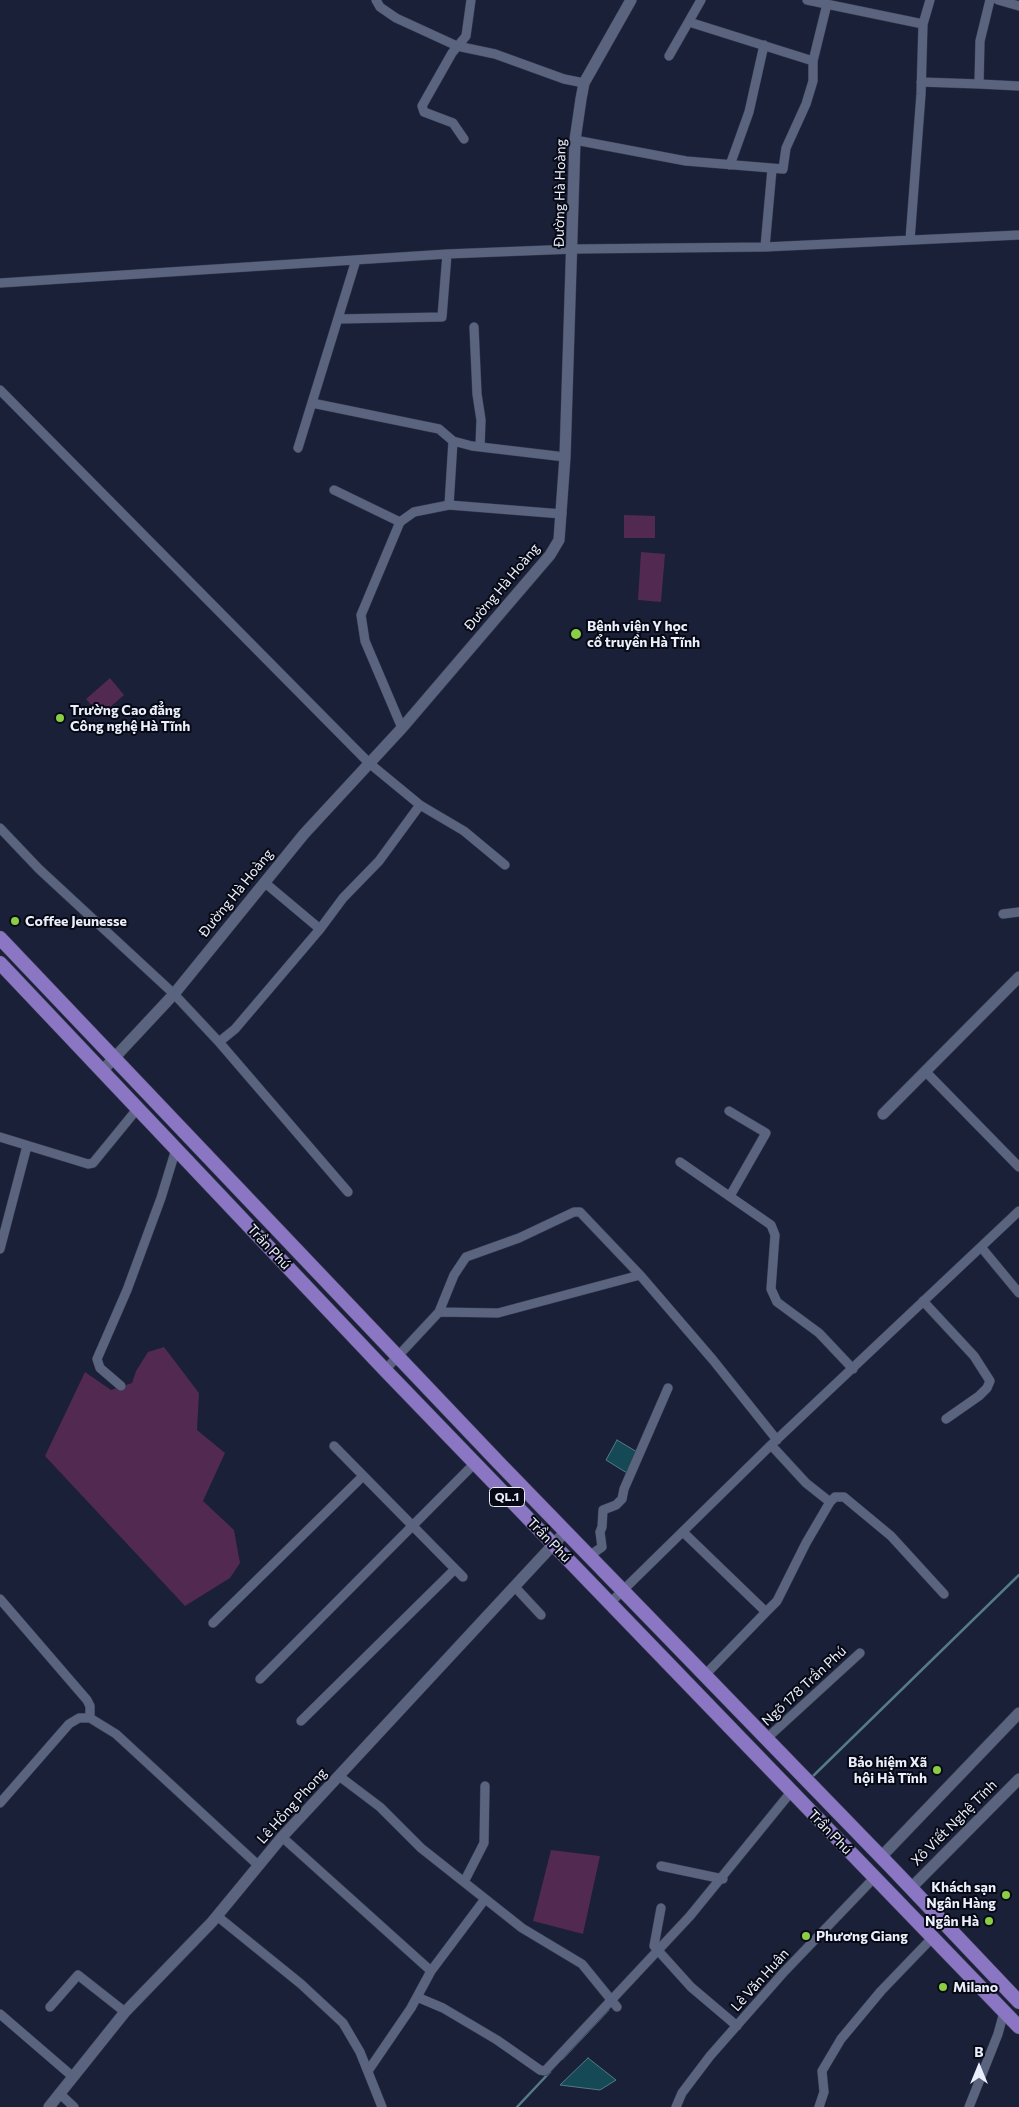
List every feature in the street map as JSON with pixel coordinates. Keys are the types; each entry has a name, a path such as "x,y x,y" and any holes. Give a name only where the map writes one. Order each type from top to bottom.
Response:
{"main road":[{"name":"Trần Phú","path":"0,938 565,1532 1019,2002"},
{"name":"Trần Phú","path":"0,963 385,1370 1019,2027"}],"street":[{"path":"376,0 380,7 396,18 457,46 495,54 564,79 584,83"},
{"path":"464,139 453,123 424,112 422,106 457,46 466,36 471,0"},
{"name":"Đường Hà Hoàng","path":"103,1070 174,994 304,834 402,728 550,555 559,540 565,457 574,249 576,140 584,83 631,0"},
{"path":"669,56 701,0"},
{"path":"807,0 923,24"},
{"path":"910,240 923,24 930,0"},
{"path":"979,84 980,41 990,0"},
{"path":"998,0 1019,6"},
{"path":"576,140 686,161 783,169 786,148 806,104 813,81 813,60 826,4"},
{"path":"689,22 813,60"},
{"path":"730,165 749,112 764,45"},
{"path":"921,82 1019,86"},
{"path":"765,247 772,169"},
{"path":"0,283 447,254 574,249 765,247 1019,235"},
{"path":"338,319 442,317 447,254"},
{"path":"298,448 356,260"},
{"path":"474,327 477,394 481,420 480,448"},
{"path":"0,390 369,763 420,806 464,831 505,865"},
{"path":"312,403 438,429 453,441 480,448 565,457"},
{"path":"449,505 453,441"},
{"path":"334,490 400,522"},
{"path":"402,728 366,641 361,615 400,522 414,512 449,505 562,514"},
{"path":"218,1042 235,1029 320,929 343,898 379,862 420,806"},
{"path":"2,834 174,994 348,1192"},
{"path":"264,882 320,929"},
{"path":"1003,914 1019,912"},
{"path":"883,1114 1019,977"},
{"path":"925,1072 1019,1167"},
{"path":"0,1137 88,1164 93,1163 138,1108"},
{"path":"729,1111 766,1133 730,1196"},
{"path":"0,1249 3,1223 27,1146"},
{"path":"121,1386 100,1368 97,1359 127,1290 161,1198 176,1149"},
{"path":"680,1162 763,1219 774,1230 771,1289 777,1302 819,1333 853,1369"},
{"path":"610,1603 774,1443 1019,1211"},
{"path":"385,1370 438,1312 454,1275 466,1257 520,1238 574,1212 580,1212 640,1275 713,1360 806,1483 830,1502"},
{"path":"981,1247 1019,1293"},
{"path":"438,1312 498,1314 640,1275"},
{"path":"923,1301 974,1356 990,1381 987,1388 979,1396 946,1419"},
{"path":"589,1556 602,1547 600,1532 603,1510 622,1499 624,1489 668,1388"},
{"path":"334,1446 463,1577"},
{"path":"260,1678 475,1463"},
{"path":"213,1623 363,1476"},
{"path":"704,1676 777,1601 830,1502 836,1497 844,1498 856,1506 891,1536 944,1594"},
{"name":"Lê Hồng Phong","path":"49,2107 125,2012 217,1916 282,1838 565,1532"},
{"path":"683,1532 766,1612"},
{"path":"301,1721 455,1569"},
{"path":"514,1586 541,1615"},
{"path":"0,1599 87,1700 90,1706 90,1718"},
{"name":"Ngõ 178 Trần Phú","path":"766,1740 860,1653"},
{"name":"Xô Viết Nghệ Tĩnh","path":"881,1857 1019,1713"},
{"path":"0,1803 69,1724 79,1718 90,1718 116,1734 258,1866"},
{"path":"339,1776 380,1807 421,1848 522,1928 582,1964 617,2007"},
{"name":"Xô Viết Nghệ Tĩnh","path":"910,1888 1019,1779"},
{"path":"464,1882 484,1843 485,1786"},
{"path":"416,1997 443,2008 497,2040 540,2070 545,2071 611,2000 661,1954 791,1792"},
{"path":"282,1838 431,1971"},
{"path":"661,1866 722,1879"},
{"name":"Lê Văn Huân","path":"676,2107 682,2093 698,2071 783,1973 874,1878"},
{"path":"368,2071 431,1971 485,1899"},
{"path":"661,1908 654,1940 661,1954 691,1987 737,2026"},
{"path":"217,1916 301,1984 343,2023 360,2052 382,2107"},
{"path":"819,2107 824,2092 822,2071 841,2039 881,1991 932,1938"},
{"path":"50,2007 78,1975 125,2012"},
{"path":"969,2107 998,2034 1004,2012"},
{"path":"0,2014 72,2076"},
{"path":"59,2093 74,2107"}],"shaded area":[{"path":"624,515 655,516 655,538 624,538"},
{"path":"641,552 665,554 661,602 638,600"},
{"path":"110,678 124,695 100,716 86,699"},
{"path":"164,1347 199,1393 197,1430 225,1453 203,1501 234,1530 240,1563 230,1578 185,1606 45,1456 85,1372 111,1390 132,1383 136,1371 148,1352"},
{"path":"617,1440 637,1452 627,1473 606,1460"},
{"path":"551,1850 600,1856 583,1934 533,1921"},
{"path":"588,2058 616,2080 600,2090 560,2085"}],"waterway":[{"path":"811,1778 1019,1575"},
{"path":"562,2059 608,2010"},
{"path":"517,2107 550,2072"}],"place":[{"name":"Bệnh viện Y học cổ truyền Hà Tĩnh","path":"576,634"},
{"name":"Trường Cao đẳng Công nghệ Hà Tĩnh","path":"60,718"},
{"name":"Coffee Jeunesse","path":"15,921"},
{"name":"Bảo hiệm Xã hội Hà Tĩnh","path":"937,1770"},
{"name":"Khách sạn Ngân Hàng","path":"1006,1895"},
{"name":"Ngân Hà","path":"989,1921"},
{"name":"Phương Giang","path":"806,1936"},
{"name":"Milano","path":"943,1987"}]}
